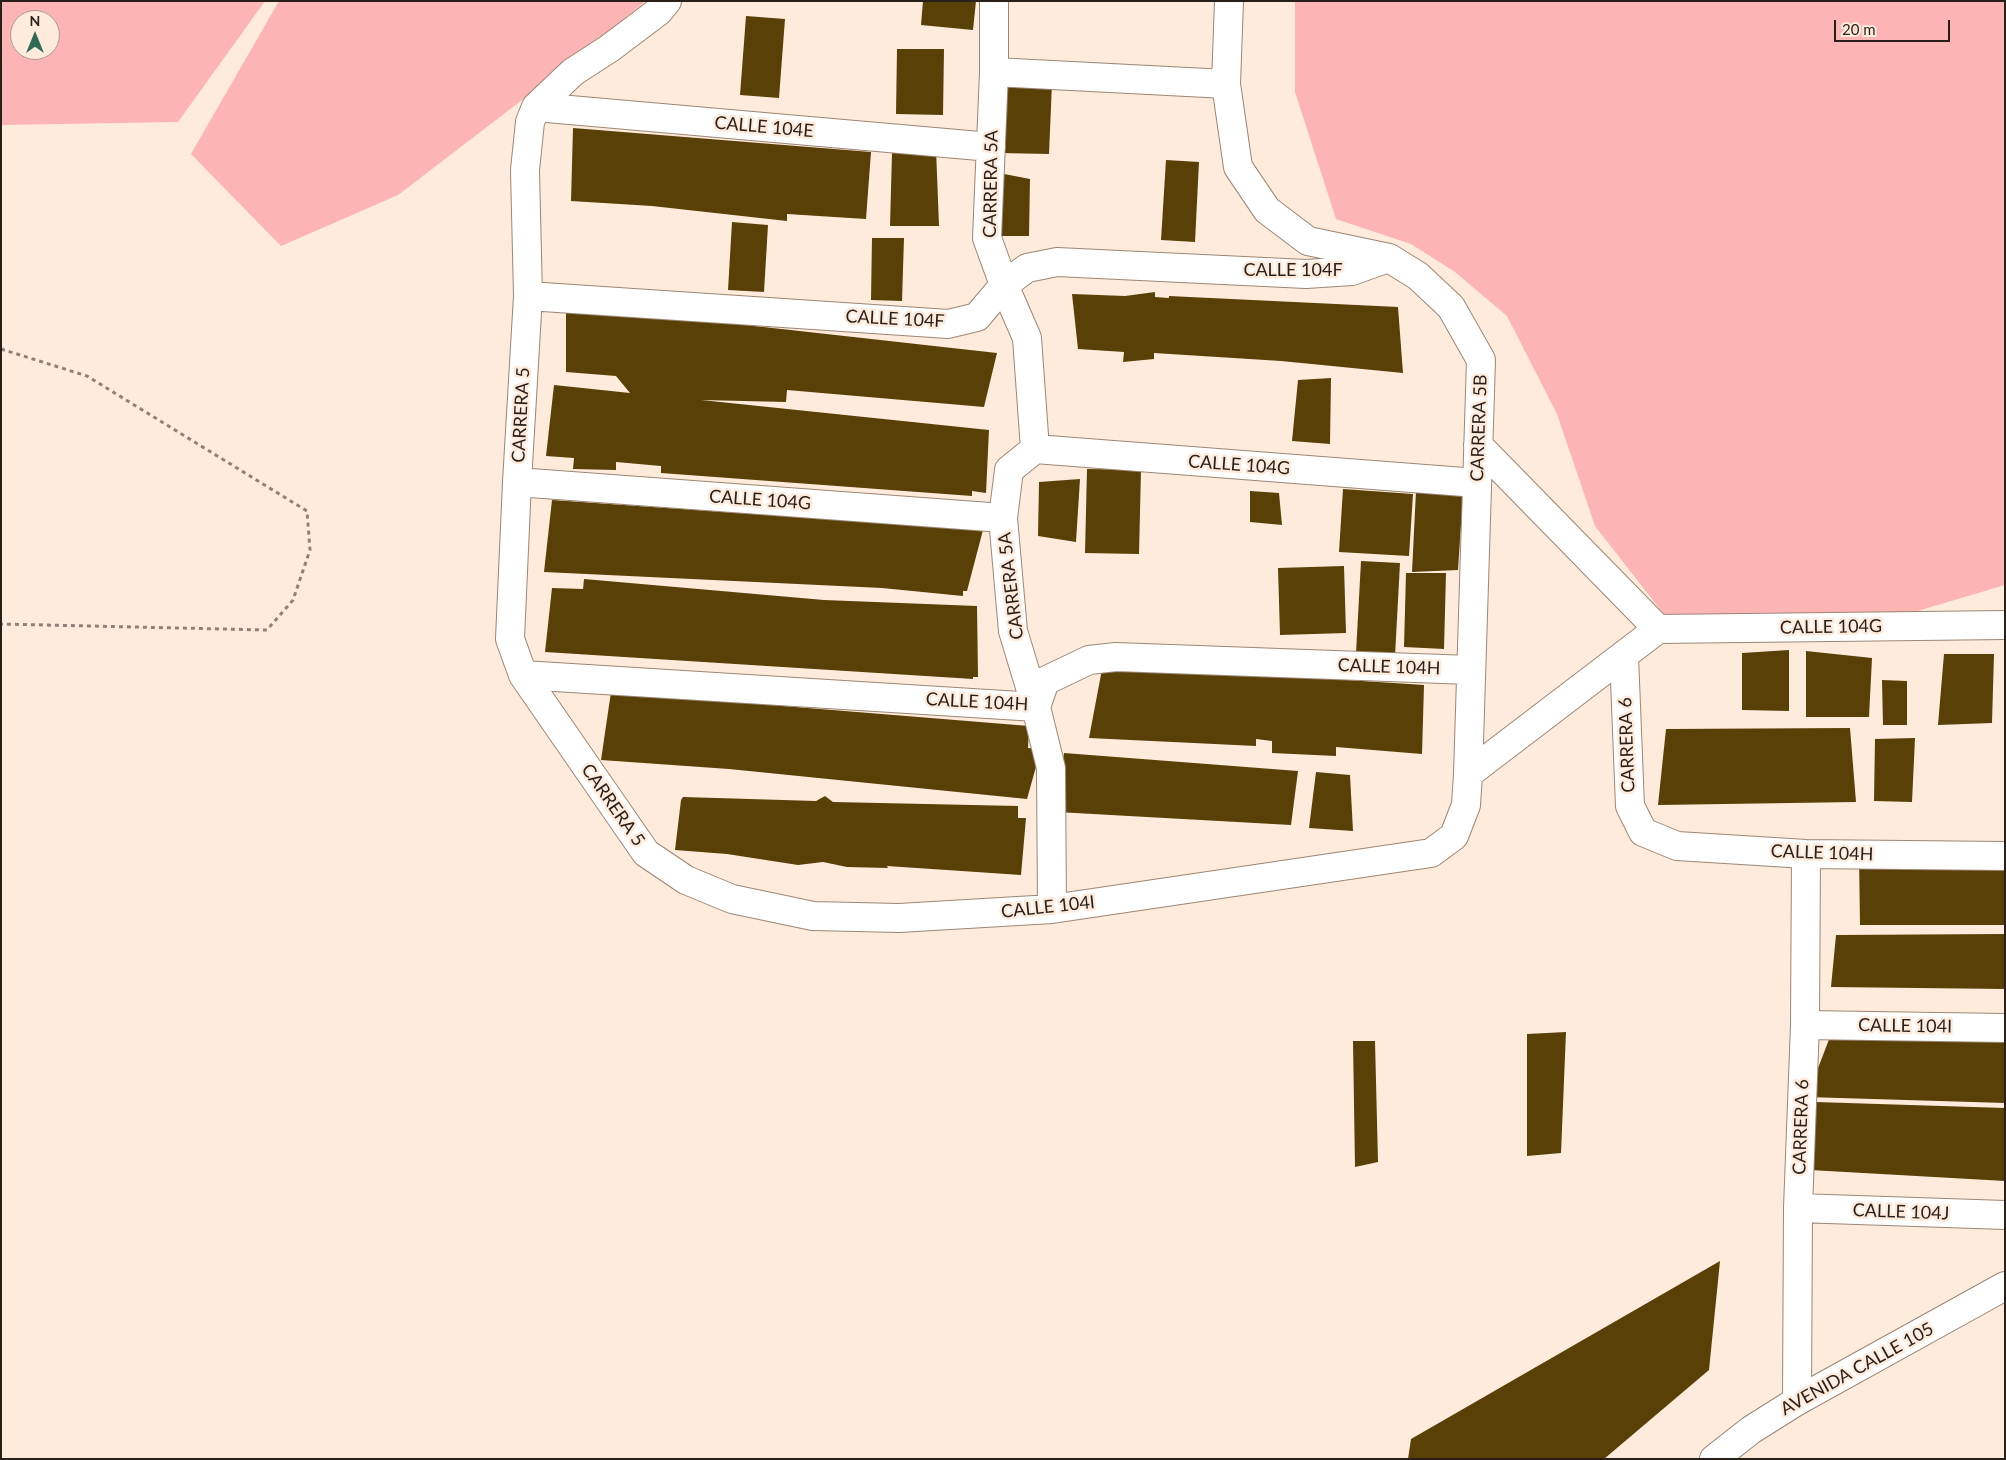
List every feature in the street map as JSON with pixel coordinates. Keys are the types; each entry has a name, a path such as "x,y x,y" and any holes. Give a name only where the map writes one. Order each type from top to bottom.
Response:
{"street":[{"name":"CARRERA 5","path":"646,853 523,675 510,639 528,296 525,170 530,122 536,108 573,72 610,48 659,11 667,1"},
{"name":"CARRERA 5A","path":"994,1 994,72 987,238 1004,285 1027,338 1035,449 1009,470 1003,518 1013,631 1036,707 1051,768 1052,909"},
{"name":"CARRERA 5B","path":"1229,1 1226,84 1238,166 1267,210 1308,241 1389,258 1418,276 1451,307 1481,360 1468,774 1466,805 1454,836"},
{"path":"994,72 1226,84"},
{"name":"CALLE 104E","path":"536,108 991,147"},
{"name":"CALLE 104F","path":"528,296 948,324 977,317 1004,285 1027,268 1057,262 1306,274 1352,270 1389,258"},
{"path":"1468,774 1658,629 1478,445"},
{"name":"CALLE 104G","path":"1035,449 1477,483"},
{"name":"CALLE 104G","path":"517,482 1003,518"},
{"name":"CALLE 104G","path":"1658,629 2005,625"},
{"name":"CARRERA 6","path":"1624,656 1630,806 1643,832"},
{"name":"CALLE 104H","path":"523,675 1036,707 1045,681 1089,660 1116,657 1470,670"},
{"name":"CALLE 104H","path":"1643,832 1677,846 1806,854 2005,856"},
{"name":"CALLE 104I","path":"646,853 686,880 732,899 813,916 899,918 1052,909 1431,853 1454,836"},
{"name":"CARRERA 6","path":"1797,1401 1798,1208 1805,1025 1806,854"},
{"name":"CALLE 104I","path":"1805,1025 2005,1028"},
{"name":"CALLE 104J","path":"1798,1208 2005,1215"},
{"name":"AVENIDA CALLE 105","path":"1714,1459 1751,1430 1797,1401 2005,1286"}],"path":[{"path":"1,349 87,376 307,511 310,550 293,600 267,630 1,624"}],"shaded area":[{"path":"1,1 265,1 178,122 1,125"},
{"path":"279,1 646,1 543,84 398,195 281,246 191,154"},
{"path":"1295,1 2005,1 2005,585 1894,618 1670,622 1595,526 1557,414 1507,316 1455,272 1411,244 1336,219 1295,92"}],"building":[{"path":"923,1 976,1 973,30 921,25"},
{"path":"746,16 785,19 779,98 740,95"},
{"path":"897,49 944,49 943,115 896,114"},
{"path":"1002,81 1052,83 1049,154 1000,153"},
{"path":"573,128 871,152 866,219 787,214 787,221 652,206 571,201"},
{"path":"936,149 939,226 890,226 892,153"},
{"path":"1166,160 1199,162 1195,242 1161,240"},
{"path":"999,173 1030,179 1029,236 999,236"},
{"path":"732,222 768,225 764,292 728,290"},
{"path":"872,238 904,238 902,301 871,300"},
{"path":"1155,292 1155,297 1169,298 1169,296 1398,307 1403,373 1281,361 1154,353 1154,359 1123,362 1124,352 1078,349 1072,294 1125,296"},
{"path":"566,305 997,353 984,407 787,390 786,402 701,400 989,430 986,493 972,491 972,496 661,473 661,466 616,462 616,470 573,469 574,458 546,456 554,385 630,393 616,376 566,372"},
{"path":"1331,378 1330,444 1292,441 1298,380"},
{"path":"1087,469 1141,470 1139,554 1085,553"},
{"path":"1080,479 1076,542 1038,536 1039,482"},
{"path":"1343,489 1413,494 1409,556 1339,552"},
{"path":"1250,491 1279,493 1282,525 1250,522"},
{"path":"1416,491 1463,494 1458,570 1412,572"},
{"path":"552,500 983,530 967,591 963,591 963,596 882,588 544,572"},
{"path":"1361,561 1400,563 1395,656 1356,653"},
{"path":"1344,566 1346,633 1280,635 1278,568"},
{"path":"1406,573 1446,573 1444,649 1404,647"},
{"path":"584,579 824,600 977,606 978,677 973,677 973,679 545,652 552,588 583,589"},
{"path":"1789,650 1789,711 1742,710 1742,653"},
{"path":"1806,651 1872,658 1869,717 1806,717"},
{"path":"1944,654 1994,654 1992,723 1938,725"},
{"path":"1103,664 1424,685 1422,754 1336,747 1336,756 1272,753 1272,741 1256,739 1256,746 1089,738"},
{"path":"1882,680 1907,681 1907,725 1883,725"},
{"path":"611,692 1029,726 1028,748 1041,749 1027,799 729,769 601,760"},
{"path":"1850,728 1856,802 1658,805 1666,729"},
{"path":"1915,738 1912,802 1874,801 1875,739"},
{"path":"1064,753 1298,771 1291,825 1057,812"},
{"path":"1316,772 1350,775 1353,831 1309,828"},
{"path":"825,796 833,802 1018,806 1018,818 1026,818 1021,875 887,866 888,868 847,867 823,862 798,865 727,854 675,850 681,800 683,797 816,801"},
{"path":"1859,855 2005,856 2005,925 1860,925"},
{"path":"2005,934 2005,989 1831,987 1836,935"},
{"path":"1833,1029 2005,1033 2005,1103 1807,1097"},
{"path":"1566,1032 1561,1153 1527,1156 1527,1034"},
{"path":"1353,1041 1375,1041 1378,1162 1355,1167"},
{"path":"1815,1102 2005,1108 2005,1181 1810,1170"},
{"path":"1720,1261 1709,1370 1604,1459 1408,1459 1411,1439"}]}
